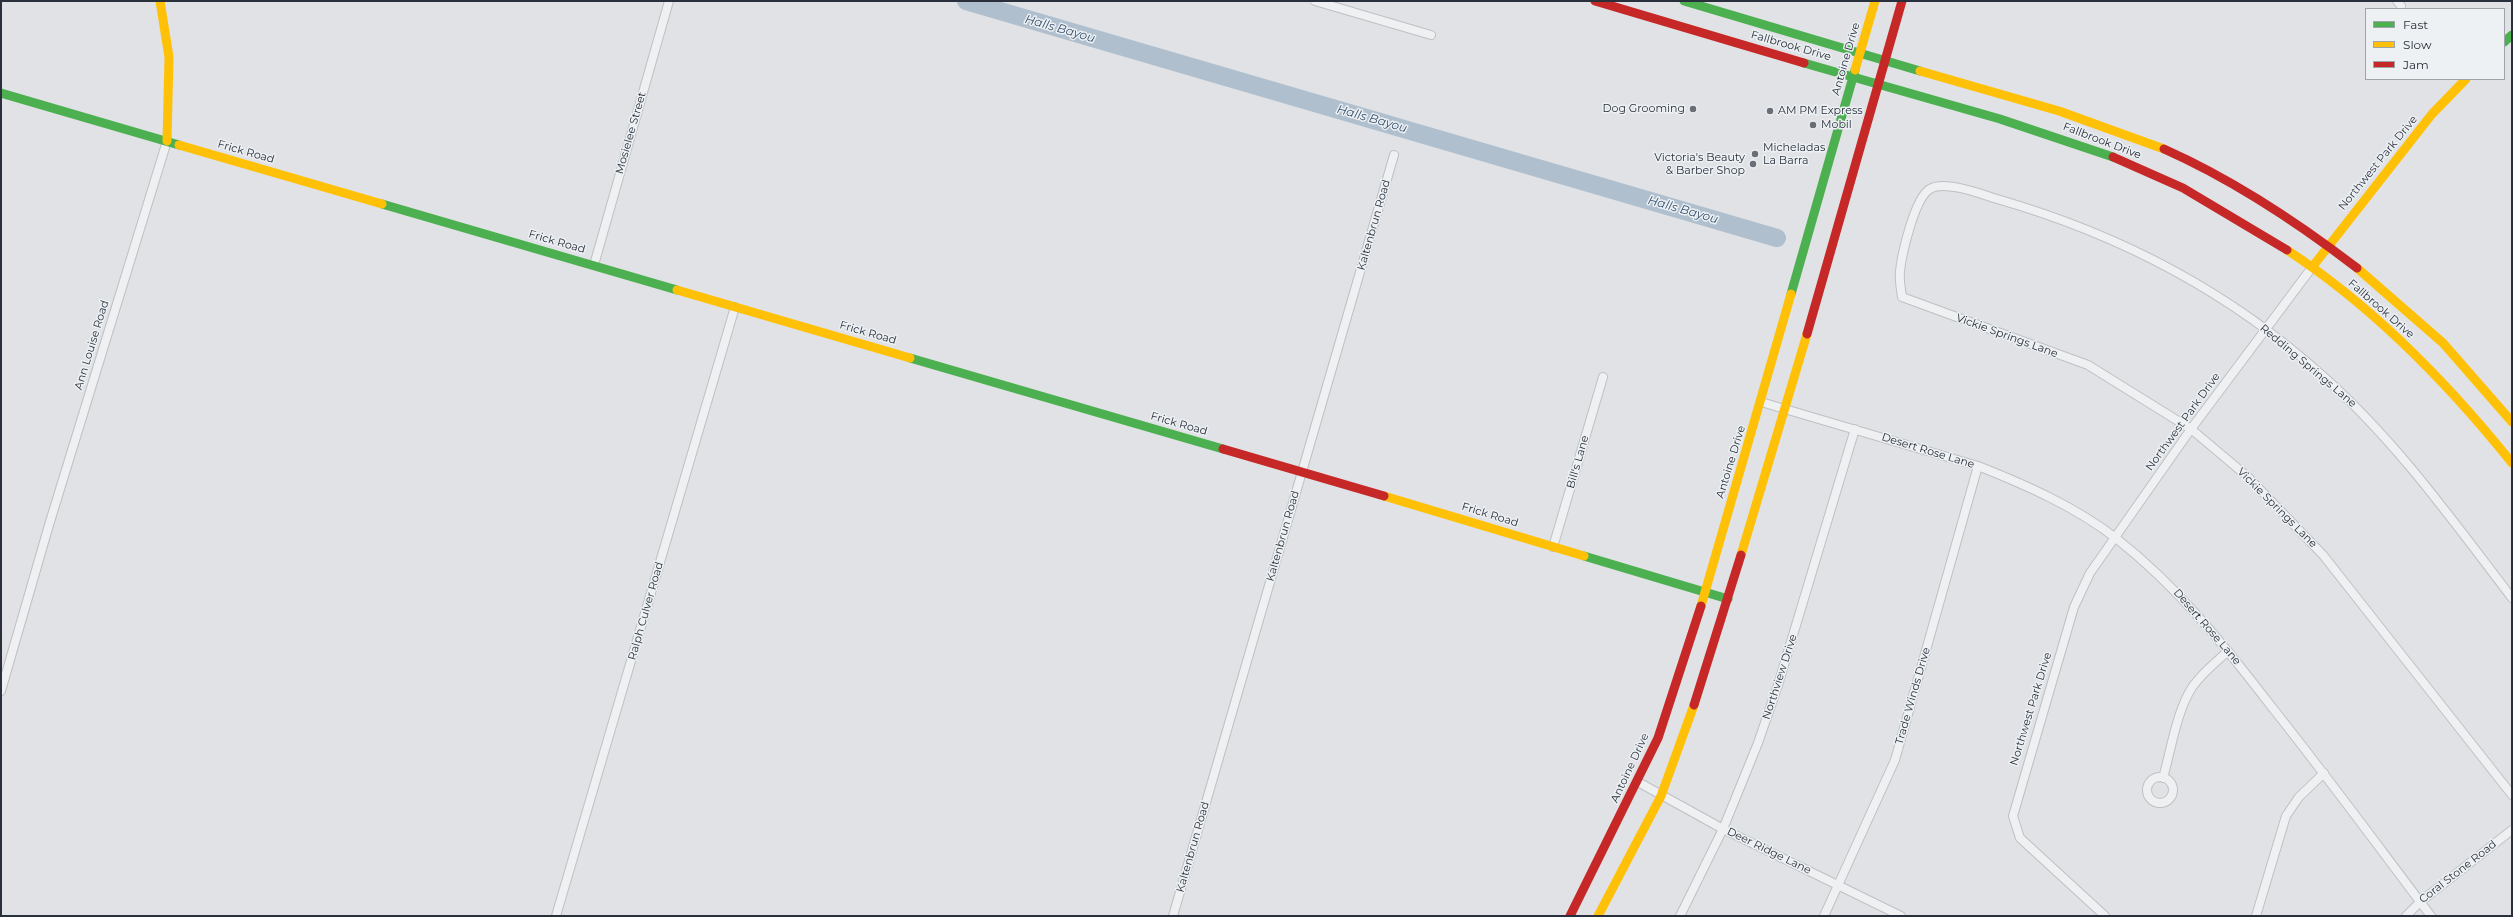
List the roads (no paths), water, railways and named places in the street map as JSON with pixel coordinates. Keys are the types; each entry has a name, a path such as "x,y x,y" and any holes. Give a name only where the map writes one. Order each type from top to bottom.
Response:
{"main road":[{"name":"Ann Louise Road","path":"160,1 168,45 167,141"},
{"name":"Fallbrook Drive","path":"1684,1 1885,61 2048,106 2179,156 2249,194 2328,246 2385,292 2445,347 2496,401 2512,422"},
{"name":"Antoine Drive","path":"1570,916 1638,782 1658,738 1706,592 1762,402 1875,1"},
{"path":"1598,916 1661,796 1694,708 1786,409 1902,1"},
{"name":"Fallbrook Drive","path":"1601,2 2038,130 2166,179 2236,217 2313,266 2367,310 2425,364 2477,417 2512,463"},
{"name":"Northwest Park Drive","path":"2313,266 2432,114 2465,80"},
{"name":"Frick Road","path":"1,93 1302,472 1728,598"}],"street":[{"name":"Mosielee Street","path":"594,265 669,1"},
{"path":"1315,1 1431,35"},
{"name":"Ann Louise Road","path":"1,691 49,524 167,141"},
{"name":"Kaltenbrun Road","path":"1173,916 1394,155"},
{"name":"Redding Springs Lane","path":"1940,312 1902,297 1901,265 1919,200 1929,189 1937,186 1956,188 1995,198 2073,223 2137,250 2217,296 2265,329 2323,376 2386,438 2512,598"},
{"name":"Northwest Park Drive","path":"2105,916 2020,838 2013,816 2017,798 2074,607 2090,573 2191,430 2313,266"},
{"name":"Ralph Culver Road","path":"556,916 735,307"},
{"name":"Vickie Springs Lane","path":"1940,312 2088,365 2191,430 2248,477 2323,555 2512,795"},
{"name":"Bill's Lane","path":"1553,546 1603,377"},
{"name":"Desert Rose Lane","path":"1762,402 1978,466 2008,478 2077,513 2115,538 2177,591 2228,651 2324,773 2431,916"},
{"name":"Northview Drive","path":"1680,916 1723,829 1758,744 1776,692 1855,429"},
{"name":"Trade Winds Drive","path":"1824,916 1895,760 1978,466"},
{"path":"2163,778 2185,702 2193,687 2206,670 2228,651"},
{"path":"2256,916 2286,816 2299,797 2324,773"},
{"name":"Deer Ridge Lane","path":"1638,782 1723,829 1901,916"},
{"name":"Coral Stone Road","path":"2406,916 2420,902 2512,830"}],"waterway":[{"name":"Halls Bayou","path":"966,1 1777,238"}],"place":[{"name":"Dog Grooming","path":"1693,109"},
{"name":"AM PM Express","path":"1770,111"},
{"name":"Mobil","path":"1813,125"},
{"name":"Micheladas La Barra","path":"1755,154"},
{"name":"Victoria's Beauty & Barber Shop","path":"1753,164"}]}
